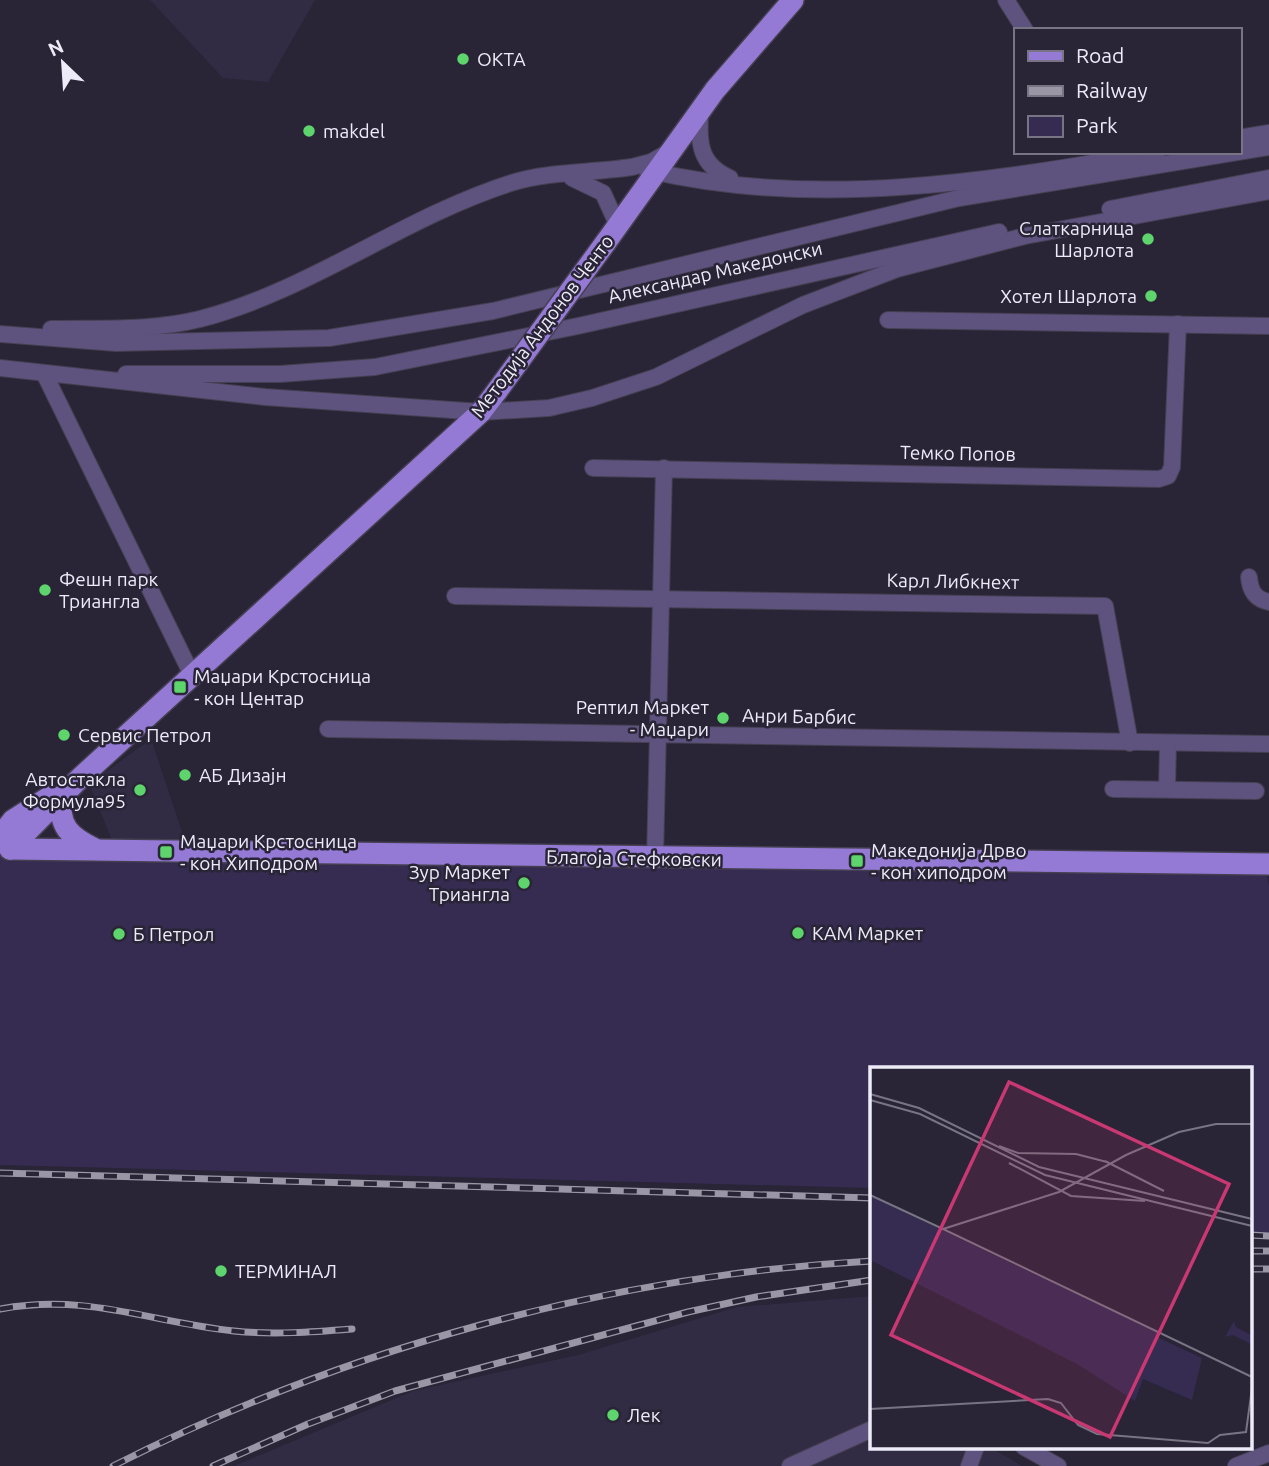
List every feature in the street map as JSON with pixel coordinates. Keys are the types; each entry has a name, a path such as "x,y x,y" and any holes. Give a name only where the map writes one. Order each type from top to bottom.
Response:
{"main road":[{"name":"Методија Андонов Ченто","path":"5,849 481,412 715,90 793,0"},
{"name":"Методија Андонов Ченто","path":"5,849 7,823 80,778"},
{"path":"62,796 61,820 67,832 100,851"},
{"name":"Благоја Стефковски","path":"5,849 655,859 1269,864"}],"street":[{"path":"1006,0 1024,28"},
{"path":"700,111 700,149 707,162 716,172 745,185"},
{"path":"1241,138 1269,133"},
{"path":"0,332 162,326 201,319 270,293 477,195 514,182 632,167 662,157 674,147"},
{"name":"Александар Македонски","path":"1241,152 1269,147"},
{"path":"632,167 745,185 888,188 976,180 1145,154"},
{"name":"Александар Македонски","path":"0,332 116,344 330,338 493,311 959,198 1226,154"},
{"path":"561,175 582,181 603,193 612,234"},
{"name":"Александар Македонски","path":"0,366 135,374 279,374 375,367 578,326 857,261 1269,178"},
{"path":"0,366 252,396 481,412 549,408 592,398 656,377 803,305 923,262 1025,236 1269,191"},
{"path":"888,320 1269,326"},
{"name":"Темко Попов","path":"593,468 1159,479 1168,476 1171,467 1178,324"},
{"path":"44,373 192,675"},
{"path":"655,859 664,468"},
{"path":"1249,577 1253,593 1258,600 1269,602"},
{"name":"Карл Либкнехт","path":"455,596 1105,606 1130,743"},
{"name":"Анри Барбис","path":"328,730 1269,744"},
{"path":"1167,789 1168,743"},
{"path":"1113,789 1256,791"},
{"path":"790,1466 870,1430"},
{"path":"969,1466 976,1448"},
{"path":"1026,1448 1058,1466"},
{"path":"1236,1466 1269,1453"}],"shaded area":[{"path":"150,0 315,0 268,82 223,78"},
{"path":"151,739 185,841 112,840 89,784"},
{"path":"870,1296 870,1448 992,1448 1022,1466 234,1466 413,1391 578,1355 737,1307"}],"green space":[{"path":"0,856 1265,864 1269,886 1269,1236 1252,1235 1252,1067 870,1067 870,1188 0,1165"}],"railway":[{"path":"0,1173 870,1198"},
{"path":"1252,1235 1269,1236"},
{"path":"1252,1251 1269,1251"},
{"path":"113,1466 202,1424 293,1386 482,1324 676,1282 774,1269 870,1261"},
{"path":"1252,1269 1269,1269"},
{"path":"213,1466 308,1424 395,1391 688,1312 756,1297 870,1280"},
{"path":"0,1309 62,1304 249,1332 293,1333 352,1329"}],"place":[{"name":"ОКТА","path":"463,59"},
{"name":"makdel","path":"309,131"},
{"name":"Слаткарница Шарлота","path":"1148,239"},
{"name":"Хотел Шарлота","path":"1151,296"},
{"name":"Фешн парк Триангла","path":"45,590"},
{"name":"Маџари Крстосница - кон Центар","path":"180,687"},
{"name":"Рептил Маркет - Маџари","path":"723,718"},
{"name":"Сервис Петрол","path":"64,735"},
{"name":"АБ Дизајн","path":"185,775"},
{"name":"Автостакла Формула95","path":"140,790"},
{"name":"Маџари Крстосница - кон Хиподром","path":"166,852"},
{"name":"Македонија Дрво - кон хиподром","path":"857,861"},
{"name":"Зур Маркет Триангла","path":"524,883"},
{"name":"КАМ Маркет","path":"798,933"},
{"name":"Б Петрол","path":"119,934"},
{"name":"ТЕРМИНАЛ","path":"221,1271"},
{"name":"Лек","path":"613,1415"}]}
